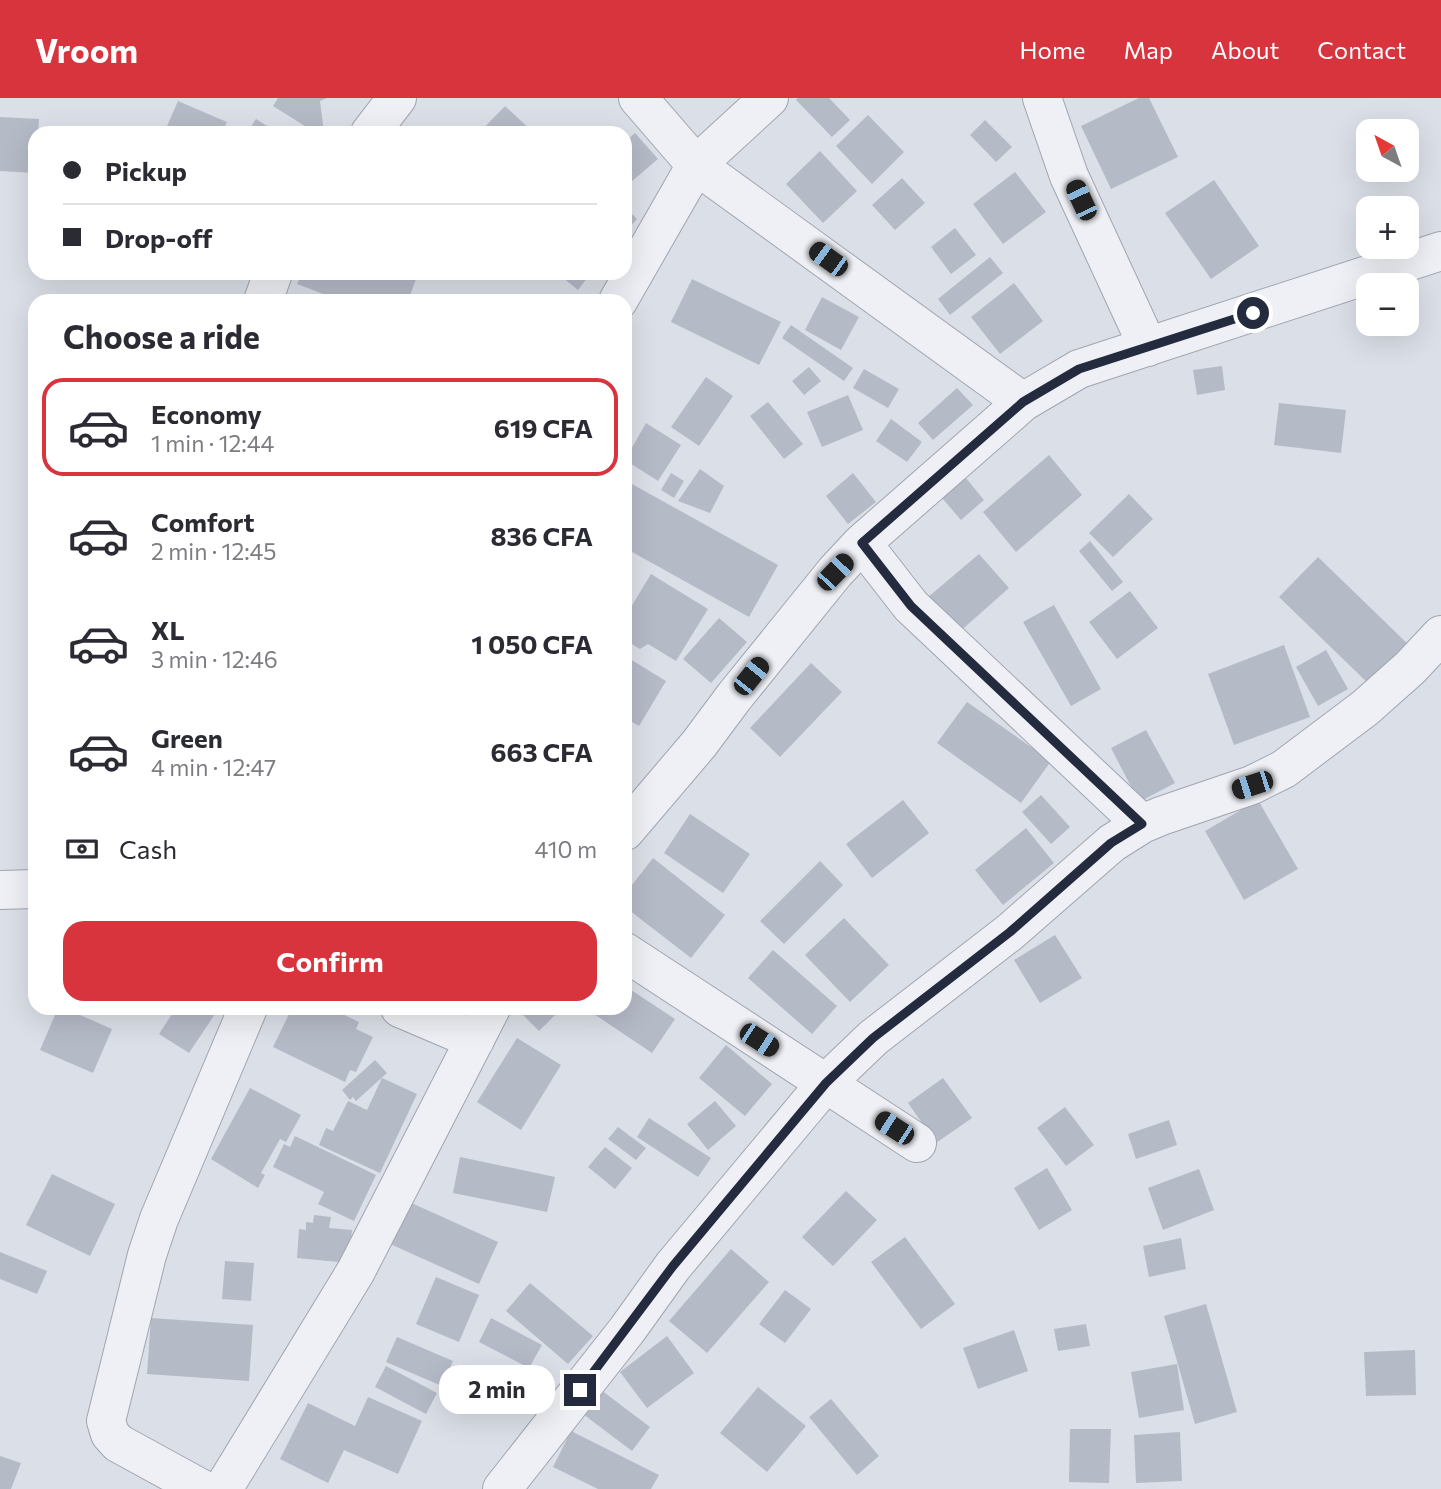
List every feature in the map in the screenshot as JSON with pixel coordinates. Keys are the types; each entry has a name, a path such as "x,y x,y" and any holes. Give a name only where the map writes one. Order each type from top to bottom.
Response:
{"street":[{"path":"375,126 397,98"},
{"path":"638,98 696,165 1023,402"},
{"path":"632,277 696,165 769,98"},
{"path":"1042,98 1069,176 1148,347"},
{"path":"632,823 699,744 835,572 862,543 1023,402 1079,369 1441,251"},
{"path":"862,543 911,606 1142,824"},
{"path":"502,1489 627,1330 673,1266 826,1083 873,1038 1010,932 1111,843 1142,824 1252,785 1284,769 1365,708 1441,635"},
{"path":"0,891 28,889"},
{"path":"632,957 917,1143"},
{"path":"202,1489 118,1443 110,1434 106,1421 147,1255 159,1219 245,1015"},
{"path":"223,1489 356,1272 483,1024 436,1015"}],"building":[{"path":"278,98 327,98 320,101 323,126 305,126 273,106"},
{"path":"829,98 850,120 832,137 796,100"},
{"path":"1139,98 1149,98 1178,157 1111,189 1081,126"},
{"path":"178,101 227,122 225,126 167,126"},
{"path":"505,106 526,126 486,126"},
{"path":"868,115 904,152 872,184 836,146"},
{"path":"0,117 39,119 38,126 28,126 28,173 0,171"},
{"path":"256,119 267,126 252,126"},
{"path":"985,120 1012,147 996,162 970,135"},
{"path":"635,133 658,159 632,181 632,136"},
{"path":"820,151 857,191 823,223 786,184"},
{"path":"1015,172 1046,212 1003,244 973,204"},
{"path":"902,178 925,203 895,230 872,205"},
{"path":"1214,180 1259,246 1211,279 1165,213"},
{"path":"955,228 976,255 951,274 931,247"},
{"path":"990,257 1003,273 950,315 938,299"},
{"path":"692,279 781,322 759,365 671,322"},
{"path":"299,280 416,280 411,294 323,294 297,284"},
{"path":"566,280 586,280 578,290"},
{"path":"1014,283 1043,321 1000,354 971,317"},
{"path":"822,297 859,317 841,350 805,330"},
{"path":"791,325 853,368 844,381 782,338"},
{"path":"1222,366 1225,390 1197,395 1193,370"},
{"path":"809,367 821,381 804,395 792,381"},
{"path":"864,369 899,389 888,408 853,388"},
{"path":"706,377 733,396 699,446 671,427"},
{"path":"957,388 973,405 933,440 918,423"},
{"path":"848,395 863,430 822,447 807,412"},
{"path":"768,402 803,444 784,459 750,416"},
{"path":"1279,403 1346,410 1341,453 1274,445"},
{"path":"891,419 922,442 907,462 876,441"},
{"path":"646,423 681,445 658,481 632,464 632,448"},
{"path":"1049,455 1082,495 1016,552 983,512"},
{"path":"700,469 724,486 710,513 678,501"},
{"path":"671,473 684,481 674,498 661,490"},
{"path":"853,473 876,502 848,524 826,496"},
{"path":"966,478 984,500 961,520 942,498"},
{"path":"632,484 778,565 749,617 632,552"},
{"path":"1129,494 1153,519 1113,557 1089,533"},
{"path":"1090,541 1123,582 1112,591 1079,551"},
{"path":"979,554 1009,588 957,634 927,598"},
{"path":"1318,557 1412,648 1373,688 1279,597"},
{"path":"651,574 708,609 676,661 648,644 640,649 632,644 632,605"},
{"path":"1130,591 1158,628 1117,659 1089,622"},
{"path":"1054,605 1101,689 1071,706 1023,622"},
{"path":"719,618 747,642 711,683 683,659"},
{"path":"1284,645 1310,717 1234,745 1208,674"},
{"path":"1326,650 1348,689 1318,706 1296,667"},
{"path":"632,660 666,681 639,726 632,722"},
{"path":"811,663 842,692 780,757 750,728"},
{"path":"967,702 1051,761 1021,803 937,743"},
{"path":"1146,730 1175,783 1139,802 1111,748"},
{"path":"1041,795 1070,827 1051,844 1022,812"},
{"path":"903,800 929,833 872,878 846,844"},
{"path":"1258,800 1298,869 1244,900 1205,831"},
{"path":"690,814 750,854 723,893 664,853"},
{"path":"1026,828 1054,863 1003,905 975,870"},
{"path":"653,858 725,915 691,958 632,912 632,885"},
{"path":"820,861 843,885 784,944 760,921"},
{"path":"844,918 889,965 850,1002 805,955"},
{"path":"1055,935 1082,978 1040,1003 1014,960"},
{"path":"773,950 837,1006 812,1034 748,978"},
{"path":"632,991 675,1019 652,1053 595,1015 632,1015"},
{"path":"55,1015 80,1015 112,1029 93,1073 40,1050"},
{"path":"171,1015 214,1015 189,1053 159,1034"},
{"path":"289,1015 344,1015 359,1022 356,1029 373,1037 356,1072 350,1070 345,1082 273,1047"},
{"path":"523,1015 555,1015 539,1031"},
{"path":"517,1038 561,1065 521,1130 477,1102"},
{"path":"726,1045 772,1084 745,1116 699,1078"},
{"path":"375,1060 387,1073 356,1101 353,1097 350,1100 342,1090"},
{"path":"382,1078 417,1094 380,1173 319,1145 326,1128 333,1131 348,1101 367,1110"},
{"path":"943,1078 972,1118 936,1143 908,1103"},
{"path":"250,1088 301,1115 286,1142 280,1139 261,1173 265,1175 258,1188 211,1159"},
{"path":"715,1101 736,1126 708,1150 687,1124"},
{"path":"1065,1107 1094,1145 1066,1166 1037,1128"},
{"path":"649,1118 711,1158 698,1177 637,1137"},
{"path":"1169,1120 1177,1145 1136,1159 1128,1134"},
{"path":"618,1127 646,1148 636,1160 608,1139"},
{"path":"295,1136 376,1175 354,1221 318,1204 324,1192 273,1167 284,1144 290,1147"},
{"path":"605,1147 632,1168 615,1189 588,1167"},
{"path":"460,1157 555,1177 547,1212 453,1193"},
{"path":"1047,1168 1072,1210 1039,1230 1014,1188"},
{"path":"1199,1169 1214,1210 1163,1230 1148,1188"},
{"path":"52,1174 115,1204 90,1256 26,1225"},
{"path":"846,1191 877,1220 833,1266 802,1237"},
{"path":"407,1201 498,1242 479,1284 388,1243"},
{"path":"314,1215 331,1217 329,1228 352,1230 349,1263 297,1258 299,1229 306,1230 306,1222 313,1223"},
{"path":"905,1237 955,1304 921,1329 871,1262"},
{"path":"1181,1238 1186,1269 1149,1277 1143,1246"},
{"path":"731,1249 769,1282 707,1353 669,1321"},
{"path":"0,1252 47,1271 37,1294 0,1279"},
{"path":"225,1261 254,1263 251,1301 222,1299"},
{"path":"436,1277 479,1295 459,1342 416,1324"},
{"path":"530,1283 593,1336 568,1364 506,1311"},
{"path":"785,1290 811,1309 785,1343 759,1324"},
{"path":"1206,1304 1237,1412 1195,1424 1164,1316"},
{"path":"151,1318 253,1325 249,1381 147,1374"},
{"path":"491,1318 542,1345 529,1368 479,1342"},
{"path":"1086,1324 1090,1346 1058,1351 1054,1329"},
{"path":"1014,1330 1028,1371 978,1389 963,1348"},
{"path":"667,1336 694,1373 647,1408 620,1372"},
{"path":"397,1337 453,1361 442,1386 386,1362"},
{"path":"1415,1350 1416,1395 1366,1396 1364,1352"},
{"path":"1177,1364 1184,1410 1139,1418 1131,1372"},
{"path":"386,1366 437,1393 426,1414 375,1387"},
{"path":"758,1387 806,1426 767,1472 720,1433"},
{"path":"601,1390 650,1427 632,1451 583,1414"},
{"path":"368,1397 422,1421 398,1474 344,1450 328,1483 280,1459 308,1403 355,1426"},
{"path":"831,1399 879,1456 857,1475 809,1417"},
{"path":"1070,1429 1111,1429 1109,1483 1069,1482"},
{"path":"571,1431 659,1475 651,1489 598,1489 553,1467"},
{"path":"1180,1432 1182,1481 1136,1483 1134,1435"},
{"path":"0,1456 21,1463 11,1489 0,1489"}],"route":[{"path":"580,1390 673,1266 826,1083 873,1038 1010,932 1111,843 1142,824 911,606 862,543 1023,402 1079,369 1253,313"}]}
